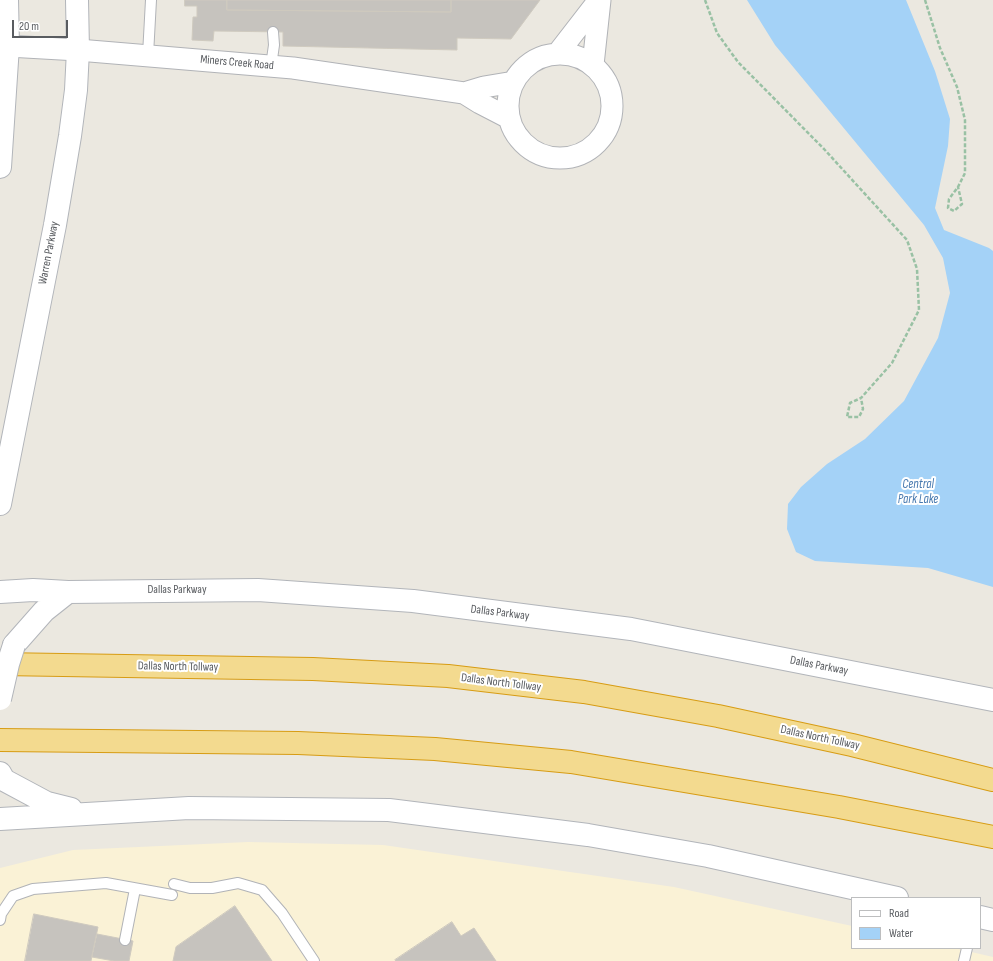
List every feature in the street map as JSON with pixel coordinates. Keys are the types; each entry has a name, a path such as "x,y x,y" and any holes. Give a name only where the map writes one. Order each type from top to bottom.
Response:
{"highway":[{"name":"Dallas North Tollway","path":"0,664 313,669 448,676 584,692 718,716 852,745 993,780"},
{"path":"0,740 298,743 443,750 571,762 839,808 993,837"}],"main road":[{"path":"0,167 8,46 7,0"},
{"name":"Warren Parkway","path":"0,504 57,217 70,136 76,90 78,50 77,0"},
{"name":"Dallas Parkway","path":"0,592 33,590 68,592 258,590 413,602 632,630 993,700"},
{"path":"0,699 14,645 44,610 68,592"},
{"path":"2,777 47,803 89,814"},
{"path":"0,819 189,808 389,810 588,834 708,856 892,897"},
{"path":"981,917 993,915"},
{"path":"981,917 993,920"}],"street":[{"path":"558,53 600,0"},
{"path":"593,64 600,0"},
{"name":"Miners Creek Road","path":"8,46 78,50 293,68 464,93 509,118"},
{"path":"558,53 571,54 583,58 593,64 604,76 610,90 613,105 611,120 605,134 595,146 582,154 567,158 551,158 537,153 524,144 515,132 509,118 508,100 514,82 525,67 540,57 558,53"},
{"name":"Miners Creek Road","path":"464,93 484,87 514,82"}],"lane":[{"path":"148,56 151,0"},
{"path":"271,66 274,32"},
{"path":"0,920 1,914 13,896 33,889 106,883 172,895"},
{"path":"174,884 190,888 212,888 238,883 262,890 282,912 314,961"},
{"path":"126,940 135,889"},
{"path":"964,961 967,949"}],"path":[{"path":"705,0 716,33 738,62 824,149 907,240 917,269 919,310 892,363 861,398 850,403 847,417 859,417 863,409 861,398"},
{"path":"926,0 940,48 957,87 965,120 965,173 958,187 949,199 948,208 954,211 962,204 958,187"}],"shaded area":[{"path":"248,842 383,845 674,887 851,926 851,949 958,949 993,957 993,961 0,961 0,868 73,850"}],"water":[{"name":"Central Park Lake","path":"747,0 906,0 935,71 950,119 948,146 935,208 944,230 993,251 993,587 928,568 815,561 796,552 787,529 788,504 801,487 827,464 865,439 904,401 938,338 950,293 943,258 924,225 775,45"}],"building":[{"path":"185,0 227,0 227,10 451,12 451,0 540,0 511,39 457,38 457,50 283,46 283,32 214,31 213,41 192,40 193,17 197,17 197,6 185,6"},
{"path":"227,0 451,0 451,12 227,10"},
{"path":"235,906 272,961 173,961 176,947"},
{"path":"34,914 98,927 91,961 25,961"},
{"path":"452,922 461,936 474,928 496,961 395,960"},
{"path":"97,934 133,941 129,961 114,961 92,957"}]}
